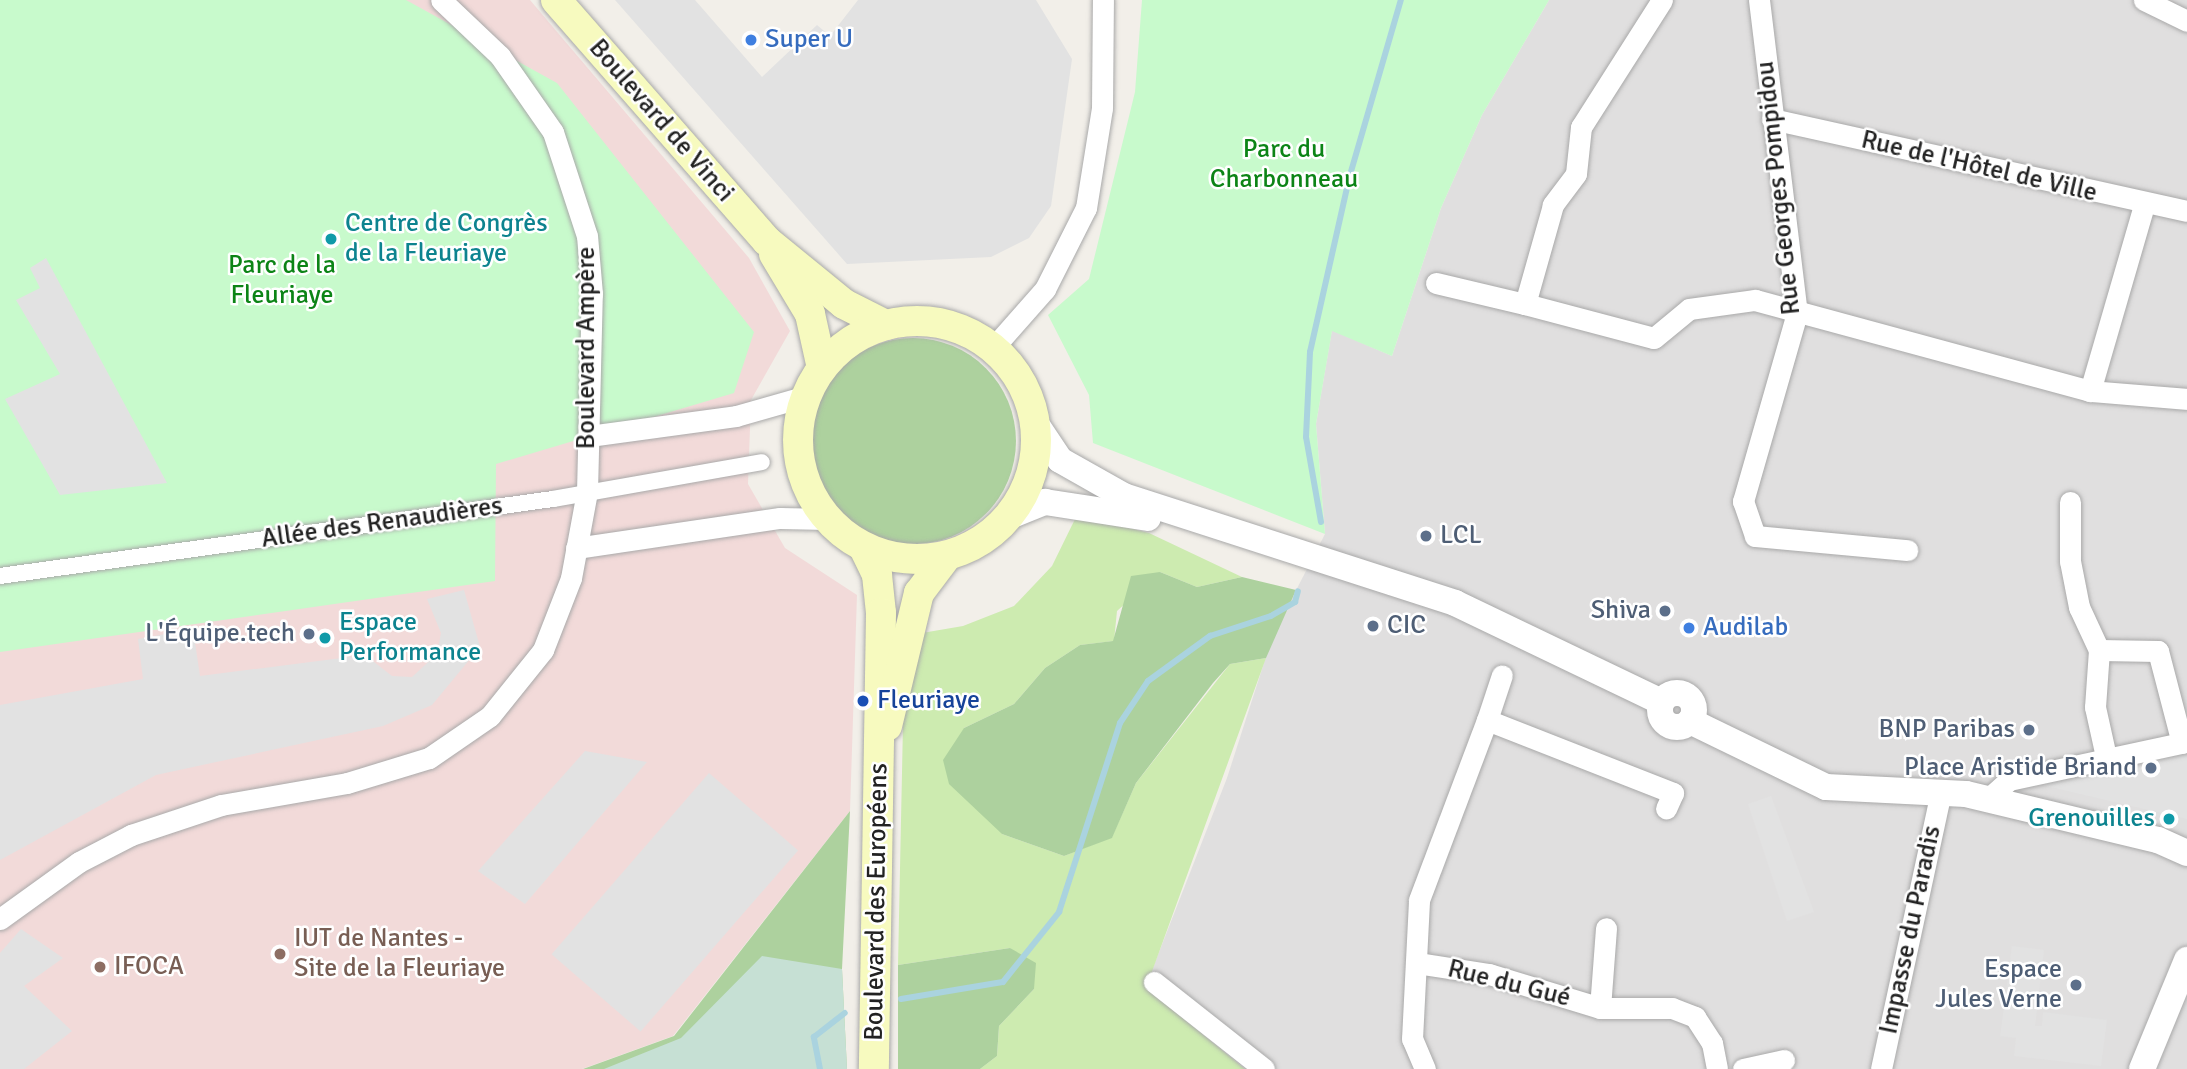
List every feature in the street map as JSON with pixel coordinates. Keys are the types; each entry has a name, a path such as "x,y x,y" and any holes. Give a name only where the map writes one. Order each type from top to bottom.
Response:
{"main road":[{"name":"Boulevard de Vinci","path":"556,0 767,241 845,304 886,325"},
{"name":"Boulevard de Vinci","path":"767,241 810,314 822,368"},
{"path":"886,325 953,326 993,348 1022,382 1036,424 1032,472 1010,516 992,534 947,556 919,560 864,548 827,519 807,487 798,451 806,396 822,368 861,335 886,325"},
{"name":"Boulevard des Européens","path":"864,548 879,584 881,736 874,1069"},
{"path":"881,736 896,706 919,593 947,556"}],"street":[{"name":"Boulevard Ampère","path":"0,919 79,862 131,835 221,805 400,770 457,742 531,670 563,602 587,492 591,271 567,165 515,75 441,0"},
{"path":"993,348 1045,289 1086,208 1101,108 1103,0"},
{"path":"1525,304 1553,205 1576,174 1581,127 1662,0"},
{"name":"Rue Georges Pompidou","path":"1759,0 1797,313 1743,501 1755,536 1907,550"},
{"path":"2144,0 2187,21"},
{"name":"Rue de l'Hôtel de Ville","path":"1772,119 2144,205 2187,211"},
{"path":"2090,391 2144,205"},
{"path":"1436,284 1654,338 1689,309 1755,300 2090,391 2187,399"},
{"path":"589,436 736,416 806,396"},
{"path":"1036,424 1049,447 1080,475 1229,534 1475,611 1662,702 1671,694 1688,698 1690,721 1826,787 1941,792 1989,798 2158,840 2187,853"},
{"name":"Allée des Renaudières","path":"0,576 587,492 762,462"},
{"path":"1010,516 1045,502 1229,534"},
{"path":"2070,502 2070,561 2079,607 2099,650 2095,707 2107,761"},
{"path":"576,548 780,518 827,519"},
{"path":"1989,798 2009,780 2184,743 2158,651 2099,650"},
{"path":"1425,1069 1412,1039 1419,900 1502,675"},
{"path":"1487,720 1672,793 1666,809"},
{"name":"Impasse du Paradis","path":"1881,1069 1941,792"},
{"name":"Rue du Gué","path":"1600,1008 1606,929"},
{"path":"2142,1069 2187,960"},
{"name":"Rue du Gué","path":"1417,963 1489,974 1600,1008 1672,1008 1695,1017 1712,1043 1717,1069"},
{"path":"1154,982 1264,1069"},
{"path":"1743,1069 1784,1060"}],"shaded area":[{"path":"0,0 530,0 749,258 790,331 751,400 748,484 785,548 857,595 850,811 673,1036 582,1069 0,1069"},
{"name":"Super U","path":"615,0 695,0 762,77 817,25 830,36 858,0 1036,0 1072,59 1051,206 1029,238 991,257 847,264"},
{"path":"1549,0 2187,0 2187,1069 1245,1069 1145,988 1227,778 1273,635 1325,534 1316,424 1332,330 1392,356 1441,208 1482,115"},
{"path":"46,258 167,483 60,495 5,399 60,374 16,300 40,288 30,268"},
{"path":"464,590 480,647 432,705 383,726 156,775 0,860 0,705 143,679 138,639 193,629 200,676 365,655 392,676 412,677 437,654 441,633 427,599"},
{"name":"Place Aristide Briand","path":"2187,750 2187,819 2042,785"},
{"path":"585,751 647,762 525,904 478,871"},
{"path":"709,773 798,850 641,1032 552,954"},
{"path":"1771,796 1814,912 1787,921 1748,804"},
{"path":"21,929 63,958 24,986 72,1031 24,1069 0,1069 0,953"},
{"path":"2012,946 2044,950 2035,1026 2042,1026 2043,1012 2107,1020 2101,1066 2014,1056 2016,1038 2000,1036"}],"green space":[{"name":"Parc de la Fleuriaye","path":"0,0 406,0 557,83 754,332 734,393 496,464 495,581 0,652"},
{"name":"Parc du Charbonneau","path":"1142,0 1549,0 1482,115 1441,208 1392,356 1332,331 1316,424 1325,534 1093,443 1089,395 1048,315 1089,279 1135,92"},
{"path":"913,338 952,346 985,369 1008,402 1016,441 1008,480 985,513 952,536 913,544 874,536 841,513 818,480 810,441 818,402 841,369 874,346"},
{"path":"1077,515 1149,533 1242,577 1197,587 1160,572 1117,611 1114,641 1080,645 1045,668 1014,704 964,728 1002,834 1064,856 1112,837 1136,783 1230,664 1266,658 1146,988 1245,1069 980,1069 997,1056 999,1026 1034,989 1010,948 898,965 903,724 922,633 963,626 1014,606 1052,566"},
{"path":"1160,572 1197,587 1242,577 1296,590 1266,658 1230,664 1213,683 1136,783 1112,838 1064,856 1002,834 949,784 943,760 964,728 1014,704 1045,668 1080,645 1113,641 1131,576"},
{"path":"850,811 842,969 847,1069 583,1069 674,1036"},
{"path":"1010,948 1036,963 1034,989 999,1026 997,1056 980,1069 898,1069 898,965"},
{"path":"762,956 842,969 847,1069 604,1069 681,1038"}],"waterway":[{"path":"1321,522 1306,437 1310,352 1350,175 1401,0"},
{"path":"901,999 1003,982 1059,912 1120,723 1148,681 1210,636 1271,616 1295,602 1298,591"},
{"path":"820,1069 814,1037 845,1013"}],"place":[{"name":"Super U","path":"751,40"},
{"name":"Centre de Congrès de la Fleuriaye","path":"331,239"},
{"name":"LCL","path":"1426,536"},
{"name":"Shiva","path":"1665,611"},
{"name":"CIC","path":"1373,626"},
{"name":"Audilab","path":"1689,628"},
{"name":"L'Équipe.tech","path":"309,634"},
{"name":"Espace Performance","path":"325,638"},
{"name":"Fleuriaye","path":"863,701"},
{"name":"BNP Paribas","path":"2029,730"},
{"name":"Place Aristide Briand","path":"2151,768"},
{"name":"Grenouilles","path":"2169,819"},
{"name":"IUT de Nantes - Site de la Fleuriaye","path":"280,954"},
{"name":"IFOCA","path":"100,967"},
{"name":"Espace Jules Verne","path":"2076,985"}]}
